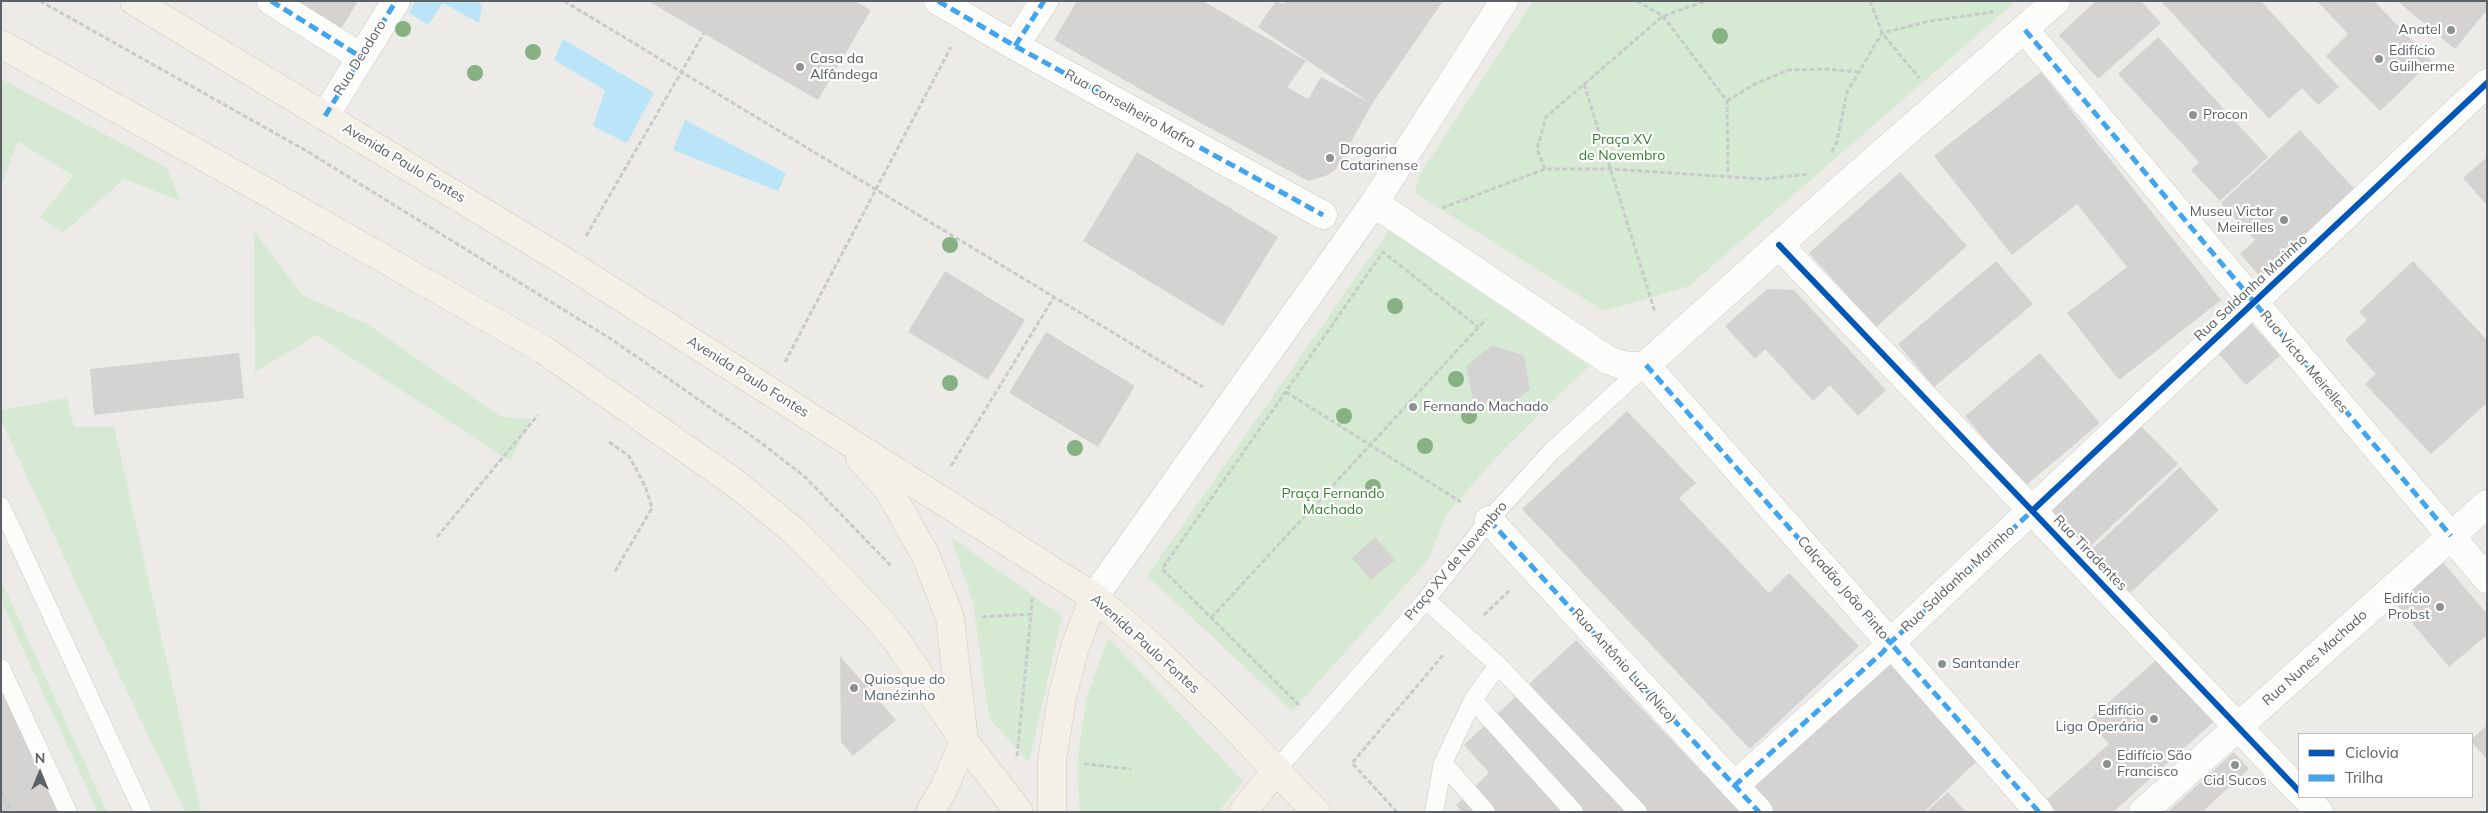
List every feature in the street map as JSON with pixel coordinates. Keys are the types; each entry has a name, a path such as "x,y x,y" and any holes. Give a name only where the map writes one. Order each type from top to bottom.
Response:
{"main road":[{"name":"Avenida Paulo Fontes","path":"134,1 569,264 1094,597 1157,652 1277,769 1316,812"},
{"path":"1,44 544,350 735,483 794,531 878,618 897,641 964,741 1020,812"},
{"path":"842,436 889,491 925,554 950,618 964,741 943,790 930,812"},
{"path":"1052,812 1052,760 1062,698 1075,647 1094,597"},
{"path":"1243,812 1277,769"}],"street":[{"path":"270,1 361,57"},
{"name":"Rua Deodoro","path":"325,116 396,1"},
{"name":"Rua Conselheiro Mafra","path":"938,1 1015,46 1323,215"},
{"path":"1015,46 1044,1"},
{"path":"1094,597 1374,203 1504,1"},
{"name":"Praça XV de Novembro","path":"1656,356 2056,1"},
{"name":"Rua Victor Meirelles","path":"2025,30 2487,579"},
{"name":"Rua Saldanha Marinho","path":"1734,786 1883,652 1890,642 2255,303 2487,83"},
{"path":"1374,203 1608,360 1622,365 1636,366 1656,356"},
{"name":"Rua Tiradentes","path":"1779,245 2298,790"},
{"name":"Calçadão João Pinto","path":"1656,356 1890,642 2039,812"},
{"name":"Rua Nunes Machado","path":"2143,812 2487,504"},
{"name":"Rua Antônio Luz (Nico)","path":"1489,520 1759,812"},
{"path":"2305,798 2319,812"}],"lane":[{"name":"Praça XV de Novembro","path":"1277,769 1426,600 1489,520 1551,452 1656,356"},
{"path":"1,506 143,812"},
{"path":"1426,600 1498,665 1638,812"},
{"path":"1434,812 1443,764 1473,700 1498,665"},
{"path":"1,668 68,812"},
{"path":"1473,700 1574,812"},
{"path":"1443,764 1486,812"}],"path":[{"path":"40,1 305,150 610,339 760,442 804,476 893,567 897,575"},
{"path":"564,1 1204,387"},
{"path":"1637,1 1663,16 1727,101 1728,175"},
{"path":"1545,169 1537,149 1546,117 1663,16 1706,1"},
{"path":"1870,1 1882,33 1924,85"},
{"path":"1830,156 1837,141 1847,92 1882,33 1930,20 1996,11"},
{"path":"785,362 967,18"},
{"path":"582,242 704,33"},
{"path":"1727,101 1755,84 1789,70 1826,69 1859,72"},
{"path":"1584,84 1610,168 1656,356"},
{"path":"1404,223 1545,169 1610,168 1764,179 1815,173"},
{"path":"1301,708 1162,568 1383,252 1478,327"},
{"path":"1211,618 1509,293"},
{"path":"951,466 1054,297"},
{"path":"1286,392 1489,520"},
{"path":"437,537 538,415"},
{"path":"610,442 629,456 645,486 652,508 614,573"},
{"path":"1397,812 1352,763 1449,648 1534,567"},
{"path":"1017,756 1033,586"},
{"path":"978,617 1031,614"},
{"path":"1075,763 1131,769"},
{"path":"1,791 11,812"}],"green space":[{"name":"Praça XV de Novembro","path":"1533,1 2016,1 1689,286 1604,311 1415,193 1419,176"},
{"path":"1,79 166,167 181,201 124,179 63,233 40,217 73,176 18,141 1,187"},
{"name":"Praça Fernando Machado","path":"1389,230 1589,366 1504,449 1447,513 1428,560 1292,711 1147,576"},
{"path":"254,231 302,295 367,324 501,417 532,419 510,461 317,335 255,372"},
{"path":"67,398 74,427 114,427 201,812 185,812 93,620 1,420 1,410"},
{"path":"951,537 1062,616 1029,762 989,718 973,602"},
{"path":"1,580 107,812 98,812 1,601"},
{"path":"1108,638 1243,781 1218,812 1080,812 1077,765 1086,700"}],"water":[{"path":"415,1 476,1 482,5 479,23 443,3 428,25 409,13"},
{"path":"563,39 654,93 627,143 593,126 605,90 554,60"},
{"path":"685,120 786,173 778,191 673,150"}],"building":[{"path":"285,1 358,1 338,34"},
{"name":"Casa da Alfândega","path":"648,1 855,1 871,10 818,100"},
{"path":"1077,1 1203,1 1306,61 1287,87 1308,99 1321,77 1370,103 1258,27 1276,1 1284,4 1285,1 1443,1 1372,104 1336,169 1328,175 1308,181 1177,110 1054,40"},
{"path":"2096,1 2141,1 2161,23 2098,79 2059,35"},
{"path":"2161,1 2261,1 2339,87 2318,105 2302,88 2269,119"},
{"name":"Edifício Guilherme","path":"2317,1 2374,1 2432,61 2380,111 2326,56 2348,34"},
{"name":"Anatel","path":"2397,1 2487,1 2487,10 2455,49"},
{"name":"Procon","path":"2158,37 2268,157 2220,201 2191,170 2199,162 2118,74"},
{"path":"2041,72 2221,300 2119,380 2067,313 2127,267 2077,204 2012,255 1934,156"},
{"name":"Museu Victor Meirelles","path":"2300,130 2359,194 2264,281 2240,254 2255,240 2221,203"},
{"path":"1137,152 1278,237 1223,326 1083,241"},
{"path":"2487,157 2487,205 2463,178"},
{"path":"1900,172 1967,246 1876,327 1809,253"},
{"path":"1996,261 2033,304 1934,387 1898,344"},
{"path":"2413,261 2487,340 2487,403 2431,454 2365,384 2376,374 2345,340 2367,320 2359,312"},
{"path":"945,271 1025,320 988,380 908,332"},
{"path":"1767,289 1794,290 1886,390 1858,416 1830,385 1813,401 1765,349 1755,359 1725,326"},
{"path":"2251,323 2280,356 2246,385 2217,352"},
{"path":"1046,332 1135,386 1098,447 1009,393"},
{"path":"1492,345 1524,356 1530,389 1504,410 1473,400 1466,366"},
{"path":"239,353 244,398 94,415 90,369"},
{"path":"2040,353 2100,423 2025,486 1965,416"},
{"path":"1627,411 1696,483 1679,498 1769,593 1789,573 1859,646 1750,749 1522,509"},
{"path":"2138,423 2178,464 2087,549 2048,508"},
{"path":"2180,467 2219,510 2129,594 2089,552"},
{"path":"1375,537 1395,560 1371,580 1352,558"},
{"name":"Edifício Probst","path":"2441,560 2487,614 2487,635 2449,667 2393,600"},
{"path":"1576,640 1740,812 1462,812 1456,805 1489,773 1464,745"},
{"path":"1883,652 1981,757 1924,812 1759,812 1734,786"},
{"name":"Edifício Liga Operária","path":"2164,653 2220,716 2113,812 2057,812 2046,800 2109,744 2088,721"},
{"name":"Quiosque do Manézinho","path":"840,656 896,720 853,756 841,742"},
{"path":"1,686 60,812 1,812"},
{"path":"2487,725 2487,759 2473,744 2473,738"},
{"path":"2234,752 2249,769 2202,812 2168,812"},
{"path":"1948,792 1966,812 1926,812"}],"marked path":[{"path":"271,1 361,57"},
{"path":"325,116 396,1"},
{"path":"938,1 1015,46 1323,215"},
{"path":"1015,46 1044,1"},
{"path":"2025,30 2451,536"},
{"path":"1646,365 2039,812"},
{"path":"1734,786 1883,652 1890,643 2032,511"},
{"path":"1489,520 1759,812"}],"cycle path":[{"path":"2032,511 2487,83"},
{"path":"1779,245 2298,790"}],"place":[{"name":"Anatel","path":"2451,30"},
{"name":"Edifício Guilherme","path":"2379,59"},
{"name":"Casa da Alfândega","path":"800,67"},
{"name":"Procon","path":"2193,115"},
{"name":"Drogaria Catarinense","path":"1330,158"},
{"name":"Museu Victor Meirelles","path":"2284,220"},
{"name":"Fernando Machado","path":"1413,407"},
{"name":"Edifício Probst","path":"2440,607"},
{"name":"Santander","path":"1942,664"},
{"name":"Quiosque do Manézinho","path":"854,688"},
{"name":"Edifício Liga Operária","path":"2154,719"},
{"name":"Edifício São Francisco","path":"2107,764"},
{"name":"Cid Sucos","path":"2235,765"}]}
